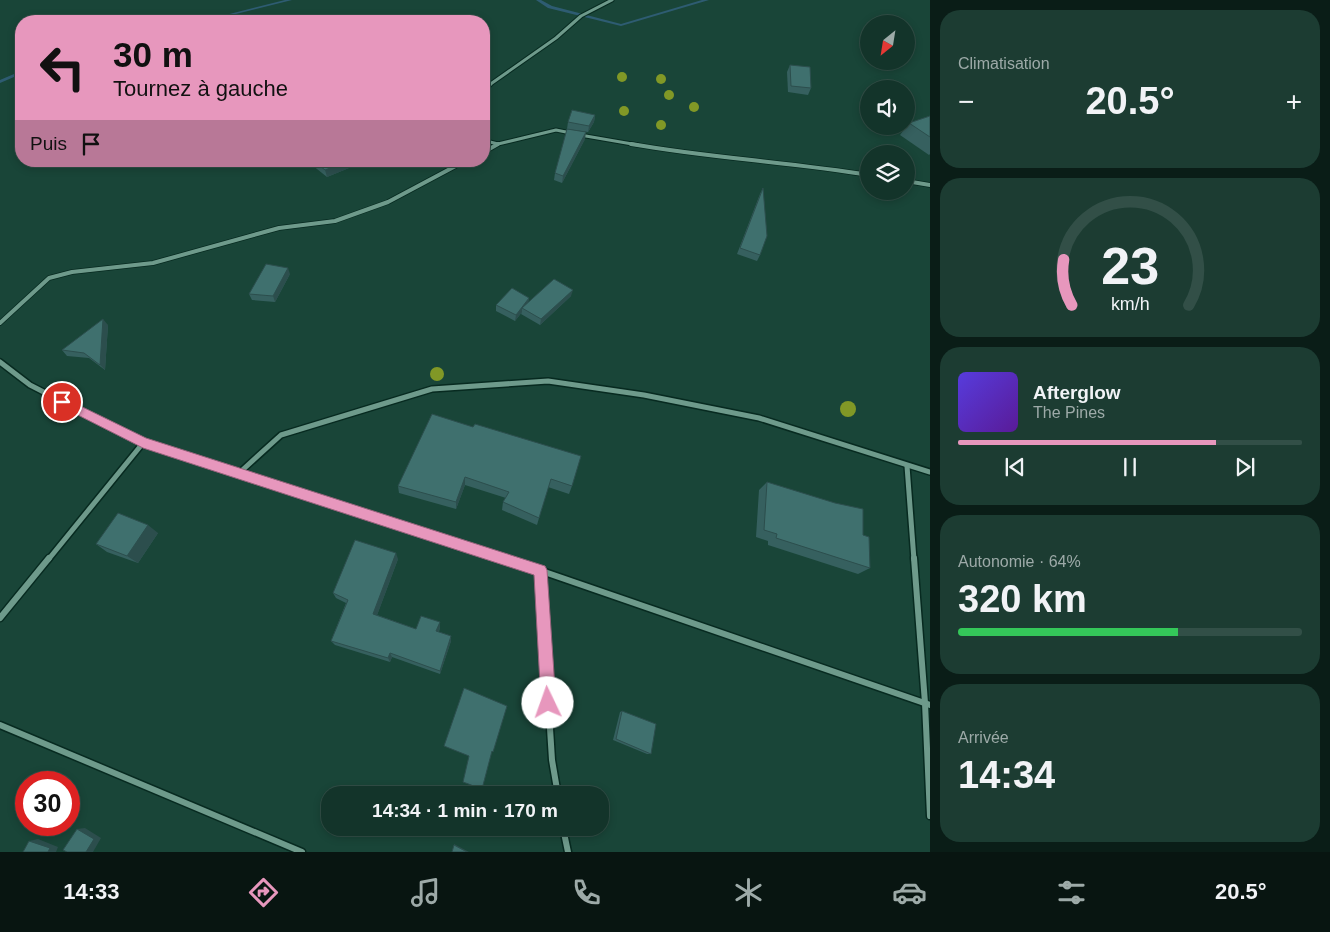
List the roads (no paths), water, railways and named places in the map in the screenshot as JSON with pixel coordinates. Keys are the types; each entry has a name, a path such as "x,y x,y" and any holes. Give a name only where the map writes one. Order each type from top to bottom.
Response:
{"street":[{"path":"490,85 556,38 581,16 612,0"},
{"path":"490,149 498,144 556,130 688,154 806,165 860,174"},
{"path":"490,142 498,144"},
{"path":"0,323 48,278 72,272 153,263 279,228 334,221 388,202 454,167"},
{"path":"915,182 930,185"},
{"path":"0,362 30,385 143,442 540,570 927,704"},
{"path":"238,474 281,435 309,426 432,389 548,380 644,395 759,418 930,472"},
{"path":"0,618 143,442"},
{"path":"907,466 927,704 930,816"},
{"path":"540,570 552,760 556,786"},
{"path":"0,725 302,852"},
{"path":"565,836 568,852"}],"waterway":[{"path":"229,15 290,0"},
{"path":"538,0 550,7 621,25 707,0"},
{"path":"0,82 15,75"}]}
